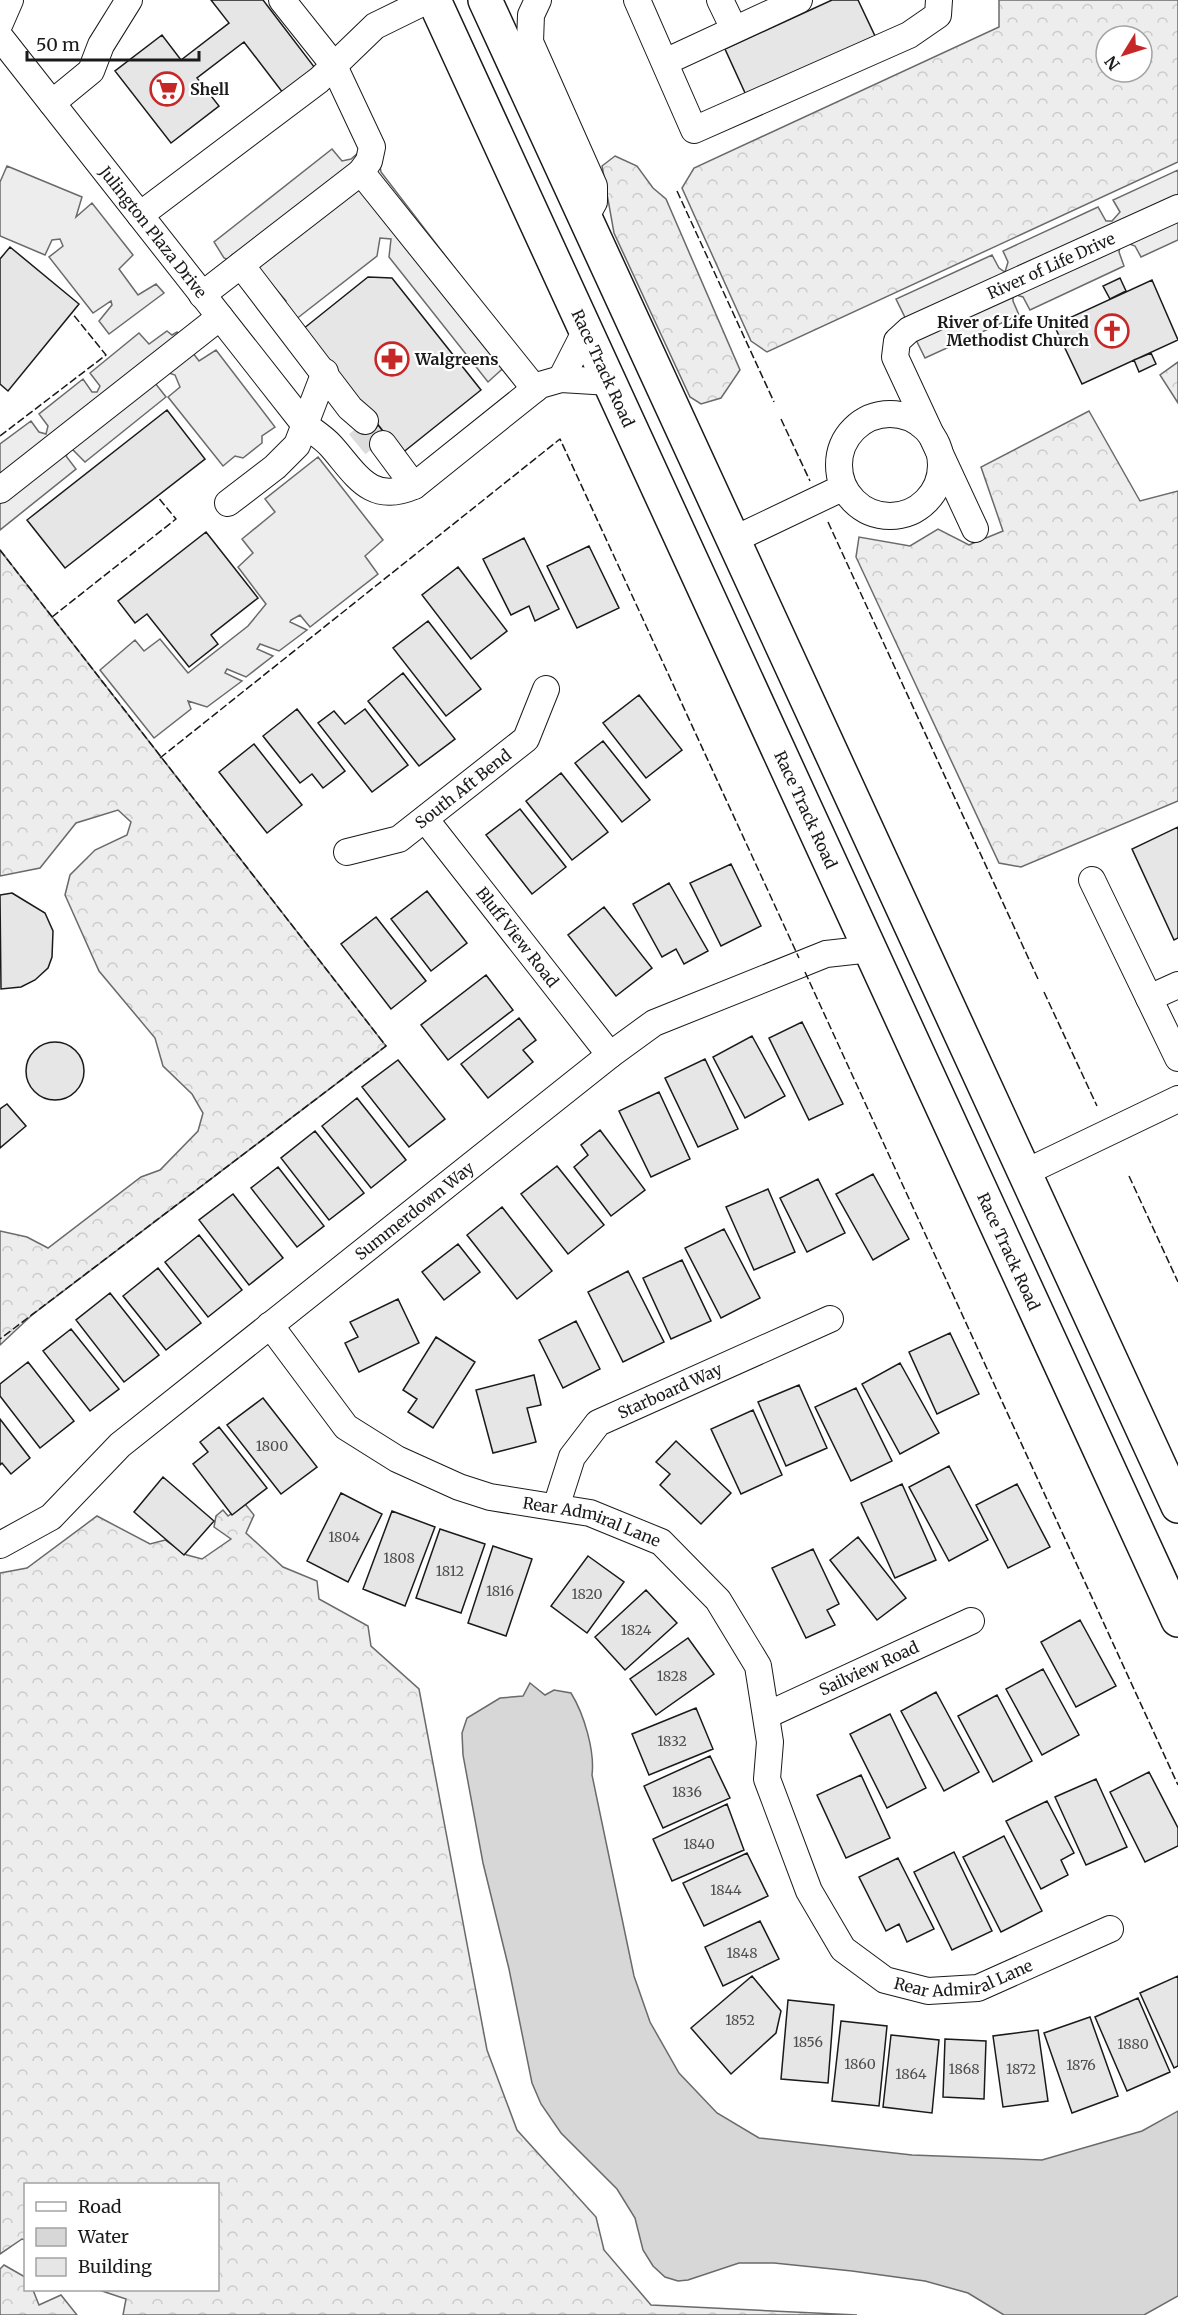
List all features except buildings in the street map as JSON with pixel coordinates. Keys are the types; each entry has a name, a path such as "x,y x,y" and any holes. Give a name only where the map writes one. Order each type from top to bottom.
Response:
{"main road":[{"name":"Race Track Road","path":"435,0 1178,1620"},
{"path":"485,0 1024,1173 1176,1496 1128,1512"},
{"path":"691,560 733,540"}],"street":[{"path":"0,23 10,0"},
{"path":"52,103 91,71 101,45 129,0"},
{"path":"202,295 361,172 369,160 372,147 333,64 282,0"},
{"path":"140,215 319,80 375,26 428,0"},
{"path":"538,0 531,15 530,42 594,186 594,202 585,218"},
{"path":"637,0 694,130 909,35 938,15 939,0"},
{"path":"720,0 734,29"},
{"path":"665,62 799,0"},
{"name":"Julington Plaza Drive","path":"0,37 305,425 329,443 359,480 376,491 389,493 414,486"},
{"path":"361,172 535,389"},
{"name":"River of Life Drive","path":"975,529 895,357 895,346 903,334 1178,208"},
{"path":"241,265 358,418"},
{"path":"0,490 220,317"},
{"path":"561,379 586,330"},
{"path":"228,503 297,446 325,372"},
{"path":"384,451 414,486 535,389 561,379 610,382"},
{"name":"River of Life Drive","path":"897,413 907,416 919,424 936,444 942,468 940,482 929,499 909,513 886,516 867,512 842,488 838,470 842,447 857,427 877,415 897,413"},
{"path":"733,540 842,488"},
{"name":"South Aft Bend","path":"347,852 399,839 526,739 546,689"},
{"name":"Bluff View Road","path":"425,819 610,1055"},
{"path":"1092,880 1178,1058"},
{"name":"Summerdown Way","path":"0,1545 51,1517 120,1445 610,1055 654,1023 826,954 871,949"},
{"path":"1149,998 1178,985"},
{"path":"1024,1173 1178,1099"},
{"name":"Starboard Way","path":"556,1507 572,1457 598,1424 830,1319"},
{"name":"Rear Admiral Lane","path":"270,1325 346,1427 397,1459 459,1487 490,1497 590,1513 661,1542 717,1600 758,1666 770,1742 767,1779 809,1892 843,1949 885,1980 928,1991 978,1988 1110,1929"},
{"name":"Sailview Road","path":"767,1715 971,1621"}],"green space":[{"path":"999,0 1178,0 1178,162 767,352 751,341 682,188 694,168 999,27"},
{"path":"615,156 637,166 653,188 666,199 740,370 721,398 701,404 690,397 614,233 602,166"},
{"path":"1178,362 1178,403 1160,375"},
{"path":"1089,411 1140,501 1178,491 1178,801 1021,867 999,863 856,557 859,537 910,546 938,529 969,545 1003,531 981,467"},
{"path":"0,550 386,1046 32,1315 0,1345 0,1231 27,1237 48,1248 141,1177 160,1170 198,1131 203,1113 192,1094 163,1066 155,1038 99,971 65,895 70,875 95,850 127,835 131,822 118,810 76,823 40,868 0,876"},
{"path":"245,1504 254,1515 246,1533 283,1567 317,1581 319,1599 368,1626 371,1646 419,1689 487,2050 517,2130 596,2217 604,2250 651,2305 857,2315 123,2315 126,2299 102,2291 219,2291 219,2183 24,2183 24,2240 0,2254 0,1573 27,1568 97,1516 150,1544 165,1540 187,1555 202,1559 231,1539 214,1527 216,1516 223,1510 228,1516"},
{"path":"4,2265 24,2276 24,2291 33,2291 39,2305 61,2295 77,2315 0,2315 0,2269"}],"shaded area":[{"path":"332,149 342,161 351,159 358,153 380,166 381,172 520,353 488,382 389,257 391,239 380,238 377,256 295,320 284,303 286,301 270,282 256,270 224,258 214,242"},
{"path":"7,166 82,197 76,217 92,203 133,255 119,269 138,295 156,284 164,293 109,334 99,321 112,305 111,301 93,313 49,257 63,246 60,239 52,240 45,255 0,236 0,182"},
{"path":"1178,170 1178,240 1141,257 1135,246 1127,243 1120,247 1119,252 1124,266 1030,310 1023,297 1016,295 1013,301 1019,315 925,358 896,299 992,255 999,268 1005,272 1008,262 1003,251 1098,207 1106,221 1112,221 1120,212 1113,200"},
{"path":"167,331 172,335 177,332 199,361 216,350 275,427 262,436 262,443 243,458 235,456 223,466 168,397 180,387 175,375 169,373 155,383 166,397 85,462 71,448 66,456 76,469 0,530 0,444 31,421 39,432 46,434 48,426 39,414 83,379 92,392 97,392 100,386 90,373 139,333 149,344"},
{"path":"318,457 383,540 365,556 378,574 310,627 300,615 291,620 290,622 307,630 279,651 260,644 257,649 273,656 246,677 227,669 225,673 242,681 207,707 188,701 191,709 154,738 100,670 135,640 144,651 160,639 188,673 248,626 266,604 238,567 253,553 242,539 275,512 265,499"}],"water":[{"path":"530,1683 545,1695 554,1690 571,1693 580,1711 588,1733 592,1755 592,1775 634,1976 650,2022 679,2073 717,2113 759,2138 912,2155 1042,2160 1142,2131 1178,2111 1178,2296 1144,2315 1004,2315 968,2293 925,2281 774,2263 739,2263 688,2280 678,2281 665,2277 653,2266 643,2250 635,2218 617,2189 561,2133 541,2104 532,2083 509,1969 483,1863 463,1755 462,1733 467,1718 500,1698 523,1696"}],"tunnel":[{"path":"359,426 377,448"}],"fence":[{"path":"677,191 774,402"},
{"path":"0,436 106,355 72,313"},
{"path":"781,419 810,481"},
{"path":"160,758 560,439 799,958"},
{"path":"52,617 176,519 157,496"},
{"path":"828,522 1038,979"},
{"path":"0,550 386,1046 0,1339"},
{"path":"805,972 1178,1785"},
{"path":"1044,992 1097,1106"},
{"path":"1129,1176 1178,1282"}],"place":[{"name":"Shell","path":"167,89"},
{"name":"River of Life United Methodist Church","path":"1112,331"},
{"name":"Walgreens","path":"392,359"}]}
